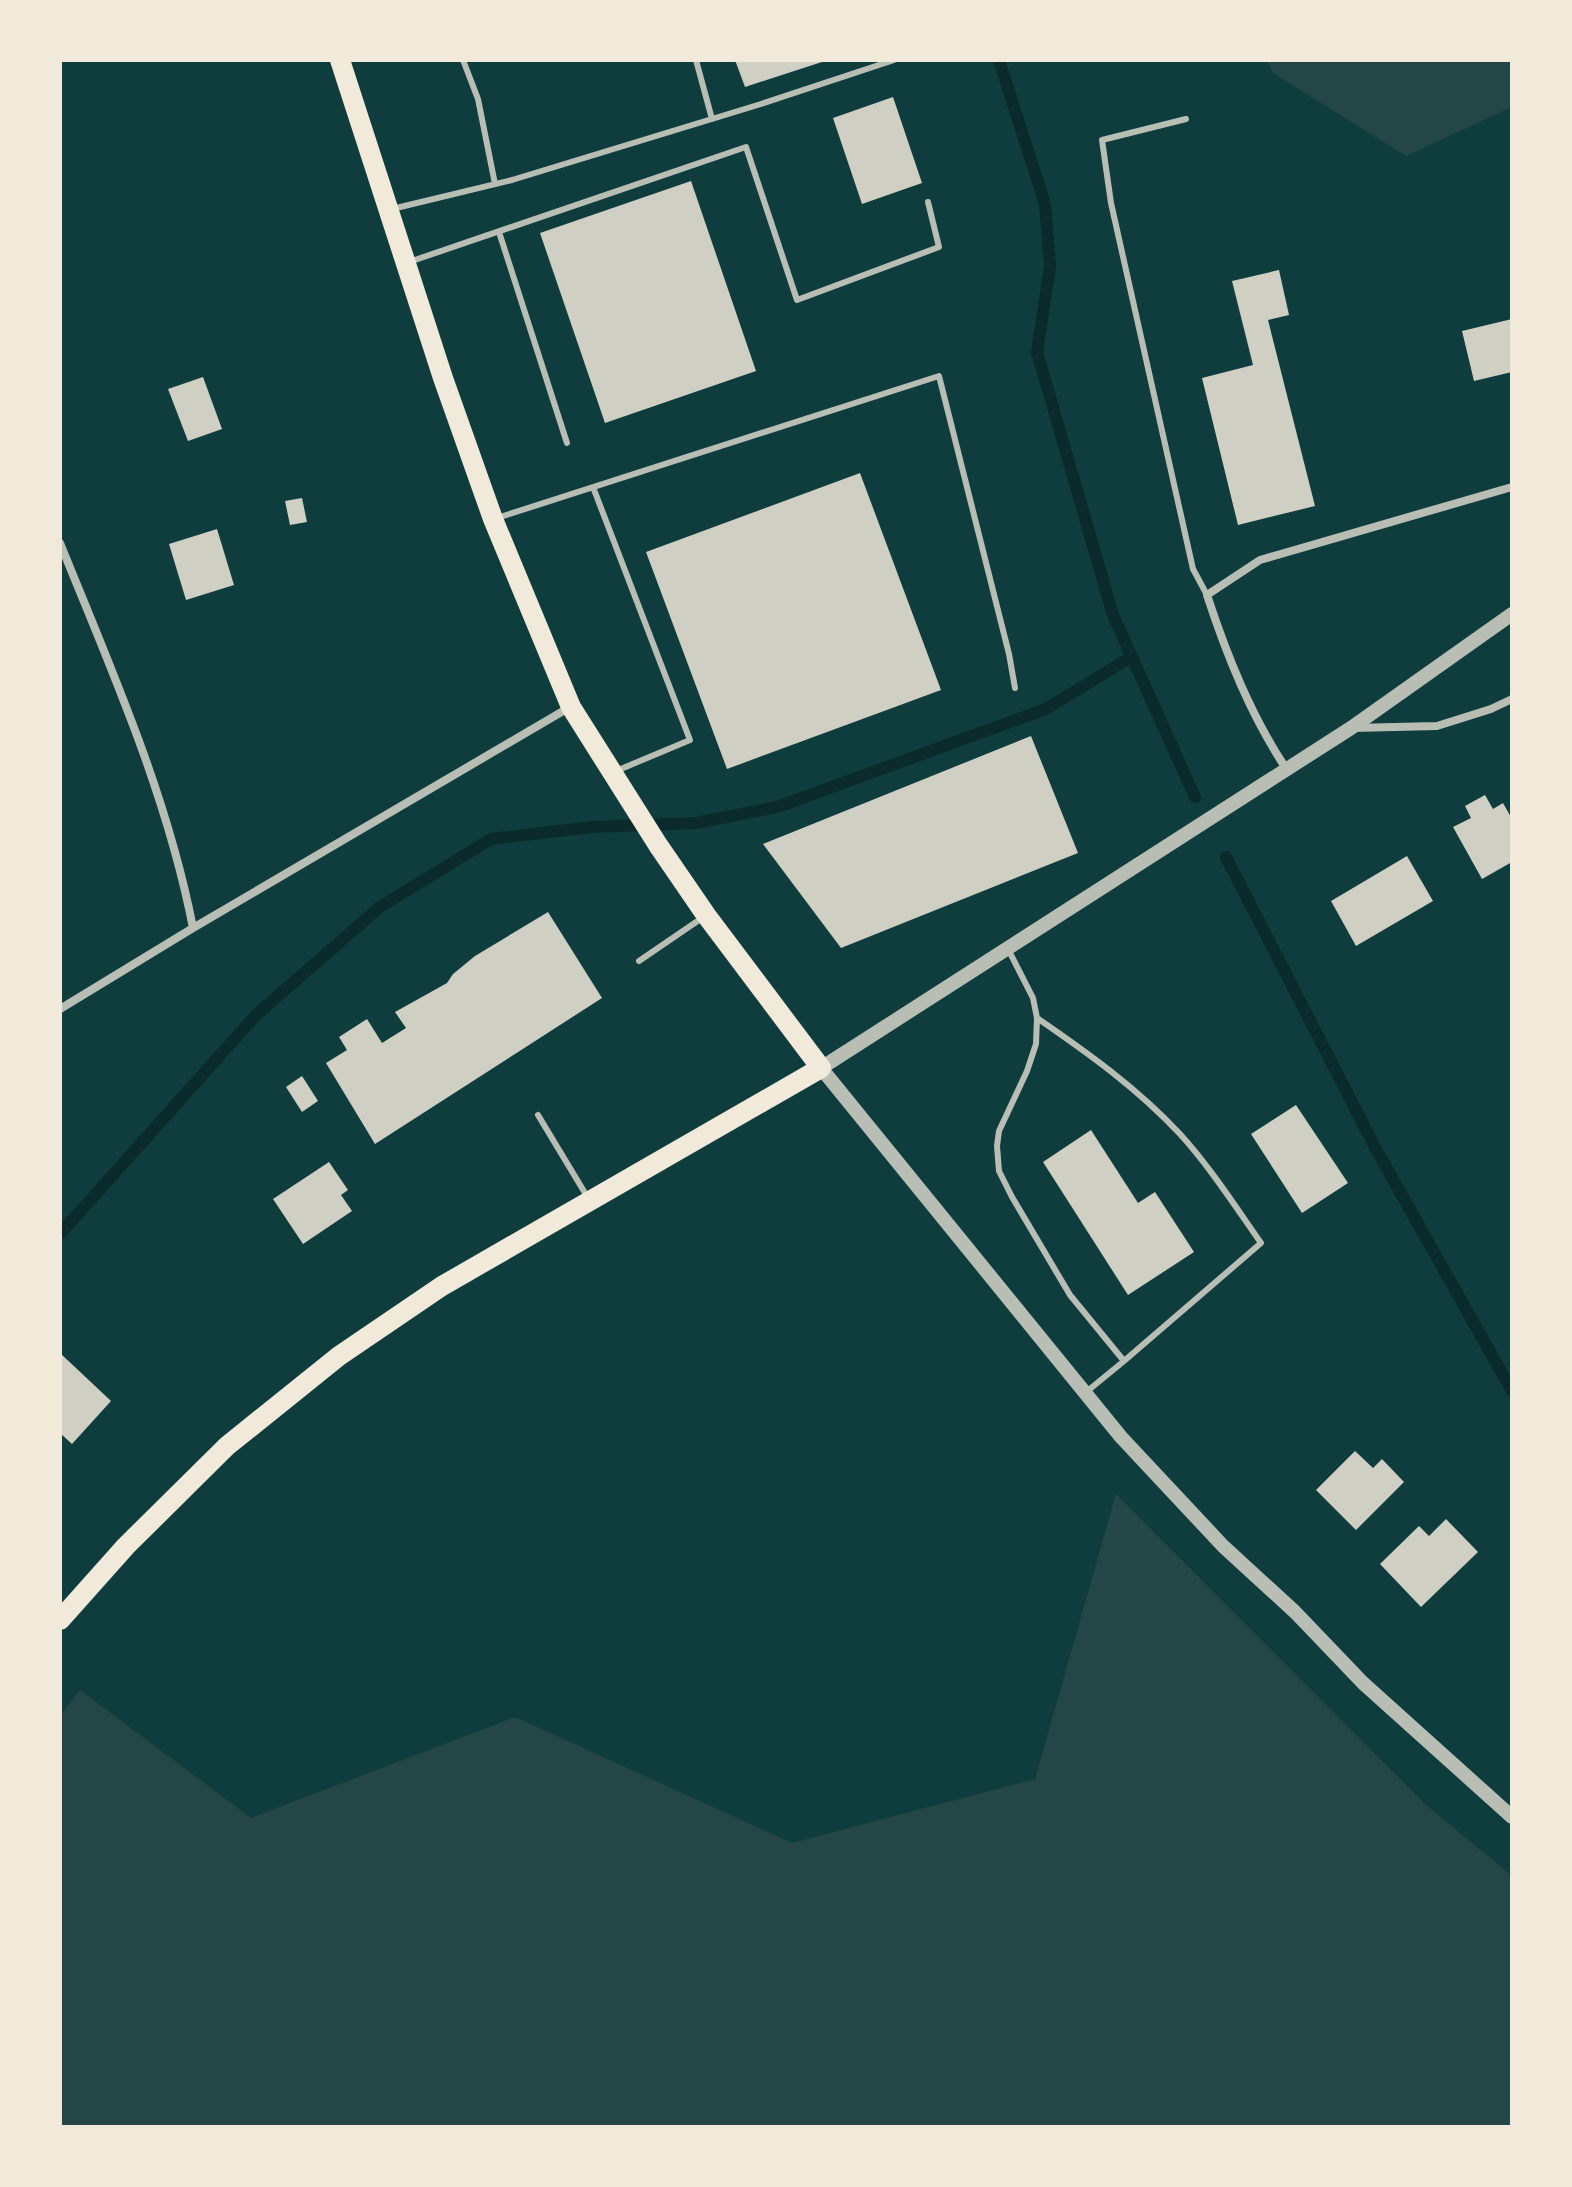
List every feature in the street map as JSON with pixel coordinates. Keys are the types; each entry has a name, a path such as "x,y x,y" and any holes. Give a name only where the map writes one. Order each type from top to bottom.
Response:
{"main road":[{"path":"60,1620 126,1546 227,1446 339,1356 442,1286 821,1068 706,915 571,707 493,519 443,378 340,60"}],"street":[{"path":"1287,770 1269,743 1227,655 1207,595 1260,560 1512,487"},
{"path":"60,543 144,752 182,869 193,928"},
{"path":"1512,614 1351,728 821,1068 1121,1437 1223,1546 1295,1612 1363,1683 1512,1817"},
{"path":"1351,728 1437,726 1512,699"},
{"path":"60,1009 571,707"}],"lane":[{"path":"463,60 478,99 495,184"},
{"path":"696,60 712,119"},
{"path":"388,209 495,184 894,60"},
{"path":"1186,119 1102,140 1111,203 1193,569 1207,595"},
{"path":"406,263 746,147 797,300 939,247 928,202"},
{"path":"499,232 567,443"},
{"path":"493,519 939,376 1015,688"},
{"path":"593,487 690,740 613,773"},
{"path":"639,961 706,915"},
{"path":"1008,949 1033,998 1037,1018 1036,1044 999,1131 999,1171 1070,1295 1124,1361"},
{"path":"1037,1018 1107,1066 1155,1109 1202,1161 1261,1243 1085,1393"},
{"path":"538,1115 589,1201"}],"shaded area":[{"path":"1267,60 1512,60 1512,107 1406,156 1273,73"},
{"path":"1116,1494 1425,1804 1512,1876 1512,2127 60,2127 60,1716 80,1690 251,1818 515,1717 792,1843 1035,1779"}],"building":[{"path":"735,60 825,60 825,61 745,87"},
{"path":"893,97 922,183 862,204 833,118"},
{"path":"691,181 756,371 605,423 540,233"},
{"path":"1279,270 1289,315 1268,320 1315,506 1238,525 1202,378 1253,365 1232,281"},
{"path":"1512,319 1512,372 1474,381 1462,331"},
{"path":"203,377 222,429 188,441 168,389"},
{"path":"860,473 941,690 727,769 646,552"},
{"path":"302,498 307,522 290,525 285,501"},
{"path":"217,529 234,585 186,600 169,544"},
{"path":"1031,736 1078,853 841,948 763,844"},
{"path":"1485,795 1493,809 1503,803 1512,819 1512,862 1482,879 1453,827 1471,818 1465,806"},
{"path":"1407,856 1433,901 1356,946 1331,901"},
{"path":"548,912 602,998 375,1144 326,1063 347,1050 339,1037 367,1019 382,1043 406,1028 395,1012 447,983 475,956"},
{"path":"302,1076 318,1101 302,1112 286,1087"},
{"path":"1296,1105 1348,1183 1302,1213 1251,1134"},
{"path":"1091,1130 1138,1203 1155,1192 1194,1252 1128,1295 1043,1162"},
{"path":"329,1162 348,1190 341,1195 352,1211 303,1244 273,1199"},
{"path":"60,1353 111,1401 72,1444 60,1433"},
{"path":"1355,1451 1373,1468 1382,1459 1404,1482 1356,1530 1316,1490"},
{"path":"1446,1519 1478,1552 1421,1607 1380,1564 1419,1526 1429,1536"}],"waterway":[{"path":"999,60 1045,204 1050,267 1037,352 1113,615 1195,797"},
{"path":"60,1234 256,1015 380,907 491,839 592,827 696,823 777,807 1046,709 1131,657"},
{"path":"1226,857 1377,1151 1512,1391"}]}
